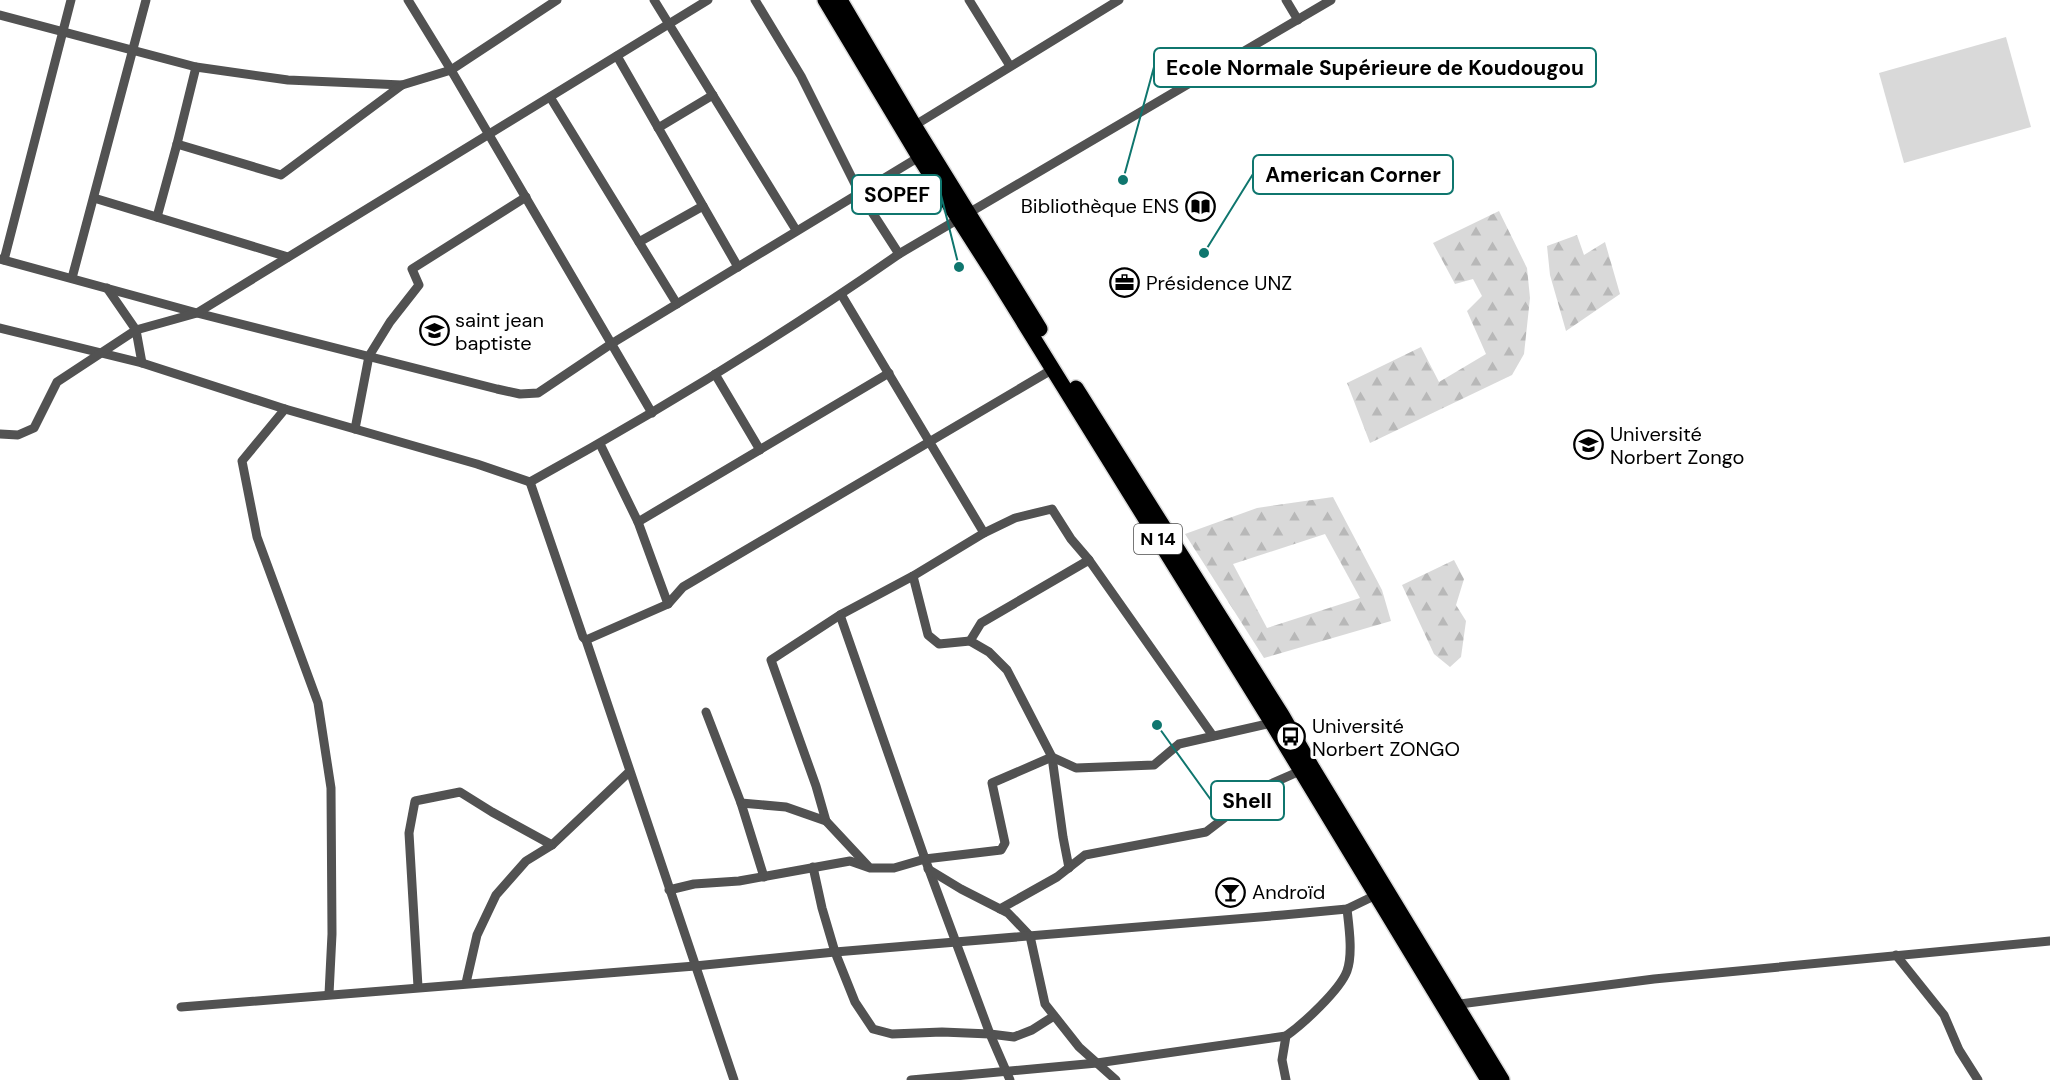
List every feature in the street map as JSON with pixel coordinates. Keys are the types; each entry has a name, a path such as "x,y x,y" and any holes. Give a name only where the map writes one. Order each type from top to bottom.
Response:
{"main road":[{"name":"N 14","path":"825,0 1061,364 1276,705 1451,1005 1488,1080"},
{"name":"N 14","path":"840,0 909,129 919,158 964,217 995,276 1376,895 1502,1080"}],"street":[{"path":"71,0 2,259 197,313 520,394 538,393 611,344 796,230 919,158"},
{"path":"72,278 147,0"},
{"path":"408,0 652,413"},
{"path":"0,15 196,67 288,81 402,85 451,70 557,0"},
{"path":"654,0 796,230"},
{"path":"0,434 18,435 34,428 57,382 136,330 197,313 708,0"},
{"path":"756,0 801,76 860,192 899,254"},
{"path":"969,0 1010,66"},
{"path":"909,129 1119,0"},
{"path":"1286,0 1298,20"},
{"path":"0,328 142,363 285,409 477,464 530,482 652,413 841,294 899,254 1330,0"},
{"path":"616,56 738,267"},
{"path":"157,216 196,67"},
{"path":"177,144 281,175 402,85"},
{"path":"658,128 713,95"},
{"path":"550,97 677,304"},
{"path":"355,429 369,356 390,322 419,285 412,269 526,197"},
{"path":"94,198 288,257"},
{"path":"639,242 703,206"},
{"path":"107,288 136,330 142,363"},
{"path":"841,294 984,533"},
{"path":"586,640 668,604 683,587 1053,369"},
{"path":"638,522 889,373"},
{"path":"715,374 760,450"},
{"path":"285,409 242,462 256,537 318,703 331,788 332,934 329,994"},
{"path":"600,444 638,522 668,604"},
{"path":"530,482 583,637 586,640 734,1080"},
{"path":"870,868 826,821 816,786 771,660 840,615 914,576 984,533 1015,518 1052,509 1071,539 1089,560 1213,736"},
{"path":"970,641 981,623 1089,560"},
{"path":"914,576 928,635 939,644 970,641 989,652 1007,670 1052,757 1062,837 1069,868"},
{"path":"840,615 928,869 1008,1076"},
{"path":"706,712 741,803 764,877"},
{"path":"669,890 694,884 764,877 850,861 870,868 894,868 925,859 1001,850 1005,843 992,783 1052,757 1076,768 1154,765 1179,744 1272,723"},
{"path":"1000,909 1057,877 1085,855 1206,832 1266,786 1300,771"},
{"path":"466,983 477,935 496,895 526,861 552,844 629,772"},
{"path":"418,987 409,833 415,801 460,792 552,844"},
{"path":"741,803 786,807 826,821"},
{"path":"813,867 822,908 836,952 855,1002 873,1029 892,1034 942,1032 1014,1037 1032,1030 1054,1016"},
{"path":"928,869 1008,913 1030,936 1045,1004 1079,1047 1116,1080"},
{"path":"181,1007 695,966 1347,909 1376,895"},
{"path":"911,1080 1008,1076 1286,1036 1301,1025 1328,998 1347,971 1350,942 1347,909"},
{"path":"1451,1005 1665,978 2050,941"},
{"path":"1896,955 1944,1015 1959,1050 1978,1080"},
{"path":"1286,1036 1282,1060 1286,1080"}],"green space":[{"path":"2006,37 2031,127 1904,163 1879,73"},
{"path":"1499,211 1527,268 1530,298 1524,354 1512,375 1370,443 1347,383 1421,347 1439,382 1486,354 1467,311 1482,296 1473,279 1455,284 1433,243"},
{"path":"1577,235 1584,255 1605,242 1620,294 1566,331 1550,275 1547,246"},
{"path":"1333,497 1382,590 1391,621 1264,658 1185,534 1257,508","holes":["1325,534 1360,598 1267,628 1233,564"]},
{"path":"1454,560 1464,579 1456,605 1466,621 1461,657 1450,667 1434,654 1402,585"}],"place":[{"name":"Ecole Normale Supérieure de Koudougou","path":"1123,180"},
{"name":"Bibliothèque ENS","path":"1200,206"},
{"name":"American Corner","path":"1204,253"},
{"name":"SOPEF","path":"959,267"},
{"name":"Présidence UNZ","path":"1125,283"},
{"name":"saint jean baptiste","path":"434,331"},
{"name":"Université Norbert Zongo","path":"1589,445"},
{"name":"Shell","path":"1157,725"},
{"name":"Université Norbert ZONGO","path":"1291,737"},
{"name":"Androïd","path":"1231,892"}]}
